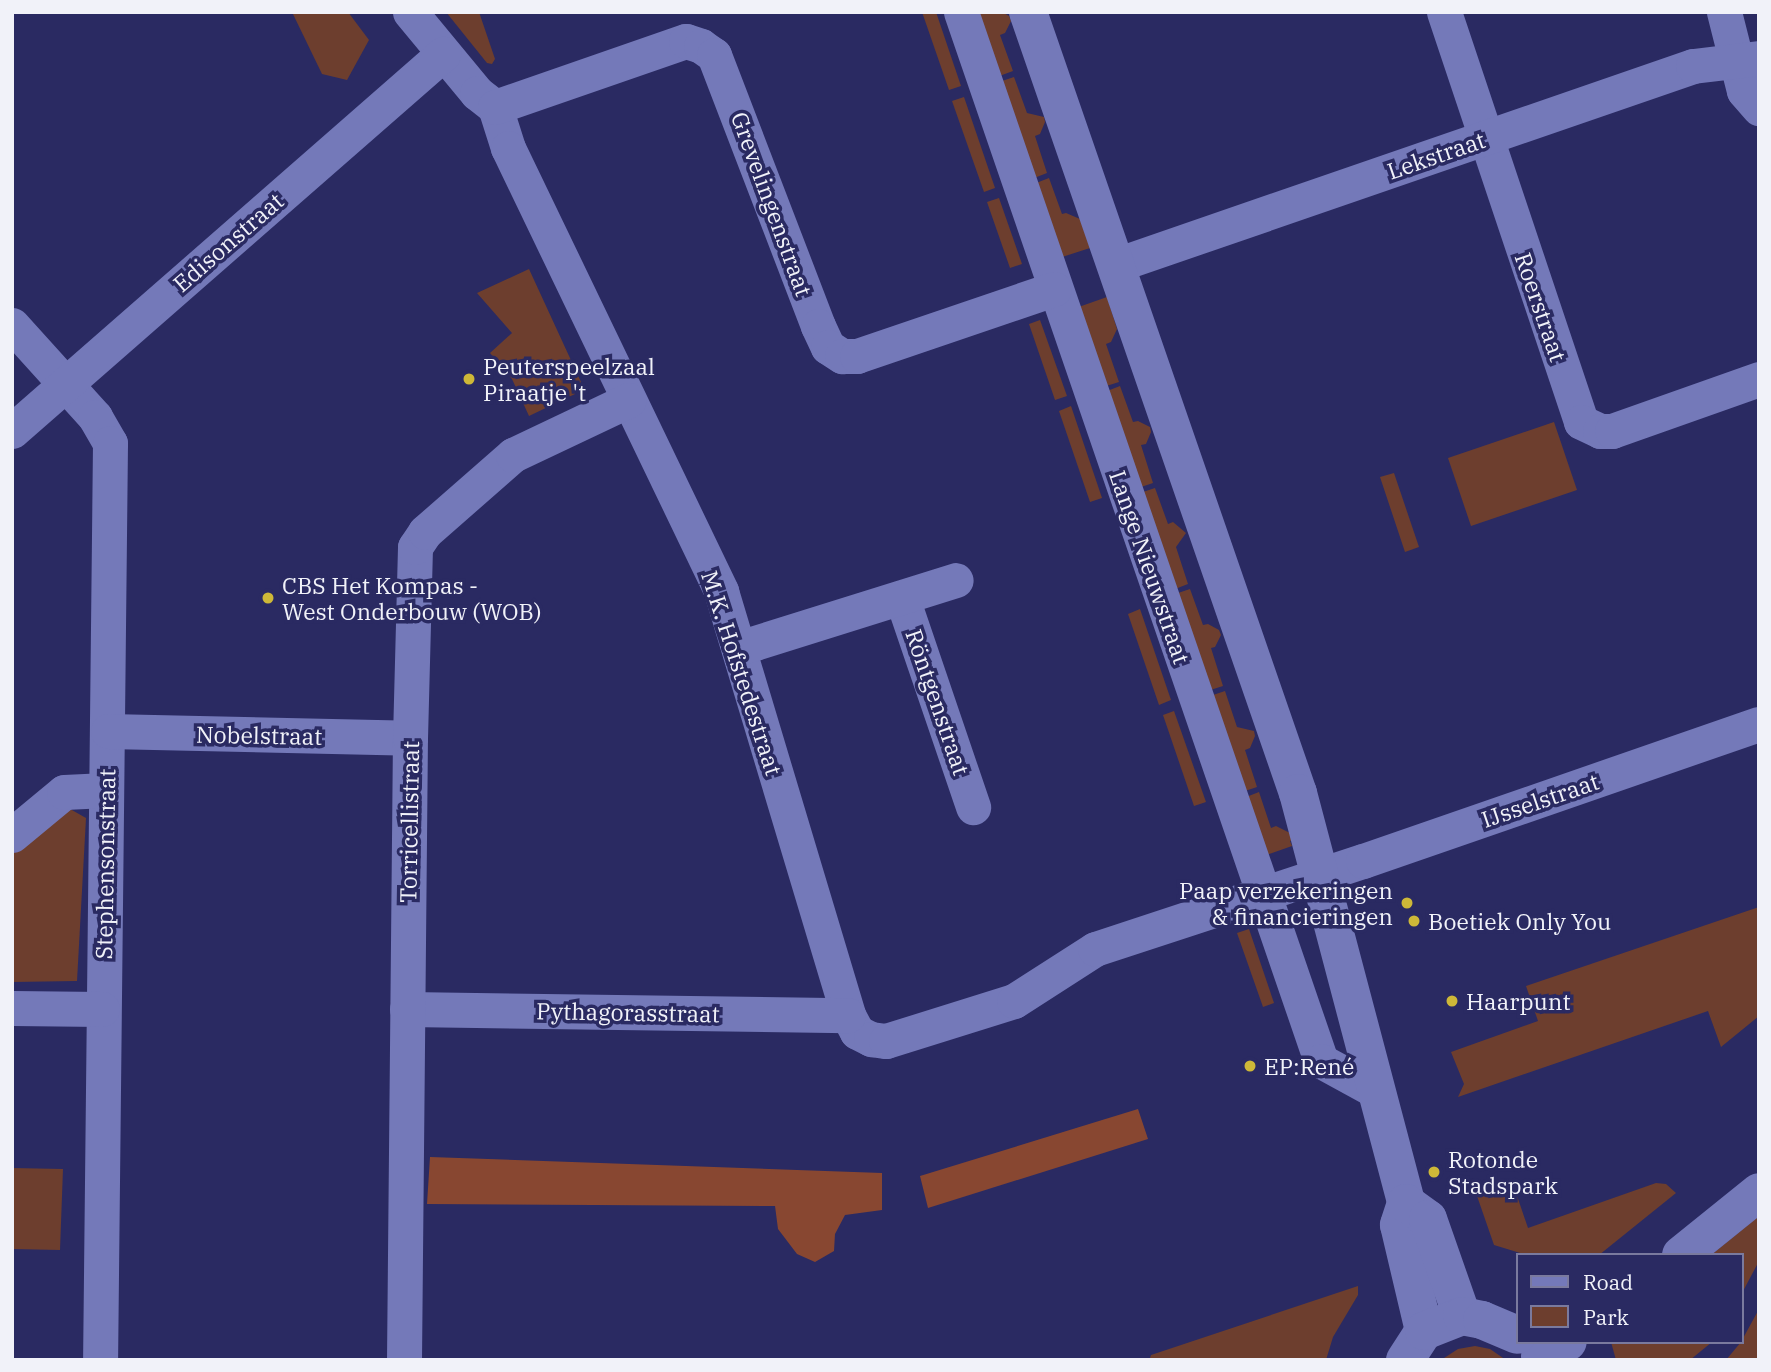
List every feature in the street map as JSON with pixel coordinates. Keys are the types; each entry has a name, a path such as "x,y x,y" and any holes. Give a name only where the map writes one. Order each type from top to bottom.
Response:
{"street":[{"path":"410,12 477,93 495,107"},
{"name":"Lange Nieuwstraat","path":"961,12 1321,1061 1376,1091"},
{"path":"1028,12 1297,793 1321,874 1406,1203 1399,1225 1415,1345 1462,1316 1482,1320 1516,1336"},
{"name":"Roerstraat","path":"1444,12 1581,422 1590,428 1612,431 1759,379"},
{"path":"1724,12 1748,59 1744,91 1759,108"},
{"name":"Grevelingenstraat","path":"495,107 686,41 701,46 714,55 818,326 828,348 842,356 857,356 1054,289"},
{"name":"Edisonstraat","path":"12,430 443,54"},
{"name":"Lekstraat","path":"1116,265 1693,66 1748,59"},
{"name":"M.K. Hofstedestraat","path":"495,107 508,148 721,591 739,648 754,710 848,1016"},
{"name":"Stephensonstraat","path":"12,325 104,429 110,443 100,1360"},
{"name":"Torricellistraat","path":"404,1360 410,738 415,547 425,532 513,455 629,400"},
{"name":"Röntgenstraat","path":"739,648 956,580"},
{"name":"Röntgenstraat","path":"902,598 973,807"},
{"name":"IJsselstraat","path":"848,1016 857,1032 871,1039 886,1041 1014,1001 1095,948 1321,874 1759,724"},
{"name":"Nobelstraat","path":"108,731 410,738"},
{"path":"12,835 64,792 106,790"},
{"path":"12,1007 102,1009"},
{"name":"Pythagorasstraat","path":"407,1009 848,1016"},
{"path":"1683,1253 1759,1192"},
{"path":"1406,1203 1428,1219 1462,1316"}],"green space":[{"path":"292,12 348,12 369,40 347,80 322,74"},
{"path":"446,12 479,12 495,59 492,64 487,63"},
{"path":"922,12 936,12 961,86 949,90"},
{"path":"972,12 1002,12 1009,16 1011,21 1005,33 1000,35 1013,71 994,78"},
{"path":"1014,77 1027,113 1044,117 1045,122 1040,134 1035,136 1047,173 1029,180 996,83"},
{"path":"964,97 995,188 984,192 952,101"},
{"path":"1049,178 1062,214 1080,219 1090,248 1056,259 1031,185"},
{"path":"999,198 1022,264 1010,268 987,202"},
{"path":"529,269 581,382 575,394 529,416 512,379 490,353 512,333 477,293"},
{"path":"1107,297 1117,329 1111,342 1106,344 1119,382 1100,388 1073,309"},
{"path":"1040,320 1067,396 1055,400 1029,324"},
{"path":"1120,386 1133,422 1138,421 1150,427 1151,432 1146,444 1141,445 1153,483 1135,489 1102,393"},
{"path":"1071,406 1102,498 1090,502 1059,411"},
{"path":"1554,422 1577,490 1471,526 1448,458"},
{"path":"1394,473 1419,547 1405,552 1380,477"},
{"path":"1155,488 1168,524 1173,522 1186,533 1176,547 1188,584 1170,591 1137,494"},
{"path":"1190,589 1203,625 1208,624 1219,630 1221,635 1215,647 1211,648 1223,686 1204,692 1172,595"},
{"path":"1140,609 1171,700 1159,705 1128,614"},
{"path":"1225,691 1237,727 1254,731 1255,736 1250,748 1245,750 1257,787 1239,793 1207,697"},
{"path":"1174,711 1206,802 1194,806 1163,715"},
{"path":"1259,792 1271,828 1276,826 1292,834 1293,840 1290,841 1292,846 1261,857 1241,799"},
{"path":"63,805 86,818 77,981 12,982 12,851"},
{"path":"1759,907 1759,1016 1721,1047 1708,1011 1458,1097 1464,1084 1451,1052 1538,1021 1526,986"},
{"path":"1249,929 1274,1003 1263,1007 1237,933"},
{"path":"12,1168 63,1169 60,1250 12,1249"},
{"path":"1656,1183 1666,1184 1676,1193 1601,1253 1520,1253 1494,1245 1477,1196 1513,1184 1528,1228"},
{"path":"1759,1216 1759,1261 1743,1291 1743,1253 1713,1253"},
{"path":"1358,1286 1358,1295 1333,1337 1326,1360 1150,1358 1151,1355"},
{"path":"1759,1309 1759,1360 1726,1360 1739,1344 1743,1344 1743,1338"},
{"path":"1612,1344 1710,1344 1690,1360 1616,1360"},
{"path":"1475,1346 1490,1349 1506,1360 1441,1360 1458,1349"}],"shaded area":[{"path":"1138,1109 1148,1139 928,1208 920,1176"},
{"path":"430,1157 882,1173 882,1210 845,1215 835,1234 834,1251 815,1262 797,1254 778,1229 775,1206 427,1204"}],"place":[{"name":"Peuterspeelzaal Piraatje 't","path":"469,379"},
{"name":"CBS Het Kompas - West Onderbouw (WOB)","path":"268,598"},
{"name":"Paap verzekeringen & financieringen","path":"1407,903"},
{"name":"Boetiek Only You","path":"1414,921"},
{"name":"Haarpunt","path":"1452,1001"},
{"name":"EP:René","path":"1250,1066"},
{"name":"Rotonde Stadspark","path":"1434,1172"}]}
